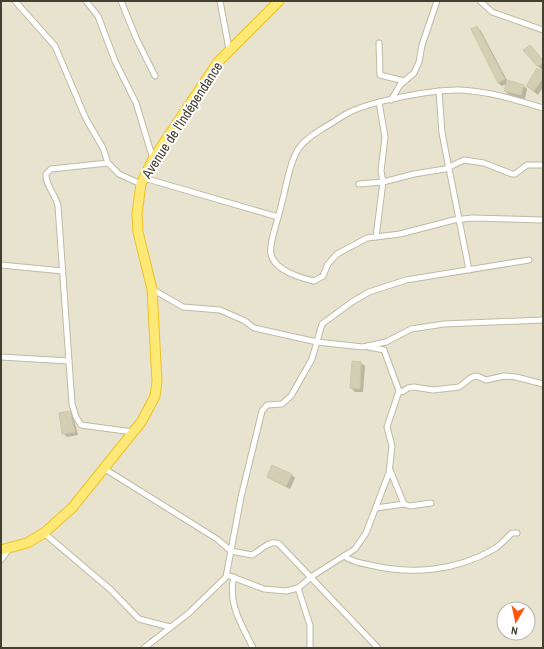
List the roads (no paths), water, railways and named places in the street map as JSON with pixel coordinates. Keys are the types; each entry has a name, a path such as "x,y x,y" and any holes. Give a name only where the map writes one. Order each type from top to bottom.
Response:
{"highway":[{"name":"Avenue de l'Indépendance","path":"5,549 27,543 44,533 72,508 105,469 149,410 157,382 152,289 138,232 137,214 143,181 153,159 218,62 279,1"}],"street":[{"path":"15,1 55,46 86,119 103,148 108,163 118,174 278,217"},
{"path":"86,1 98,16 115,61 136,103 153,159"},
{"path":"121,1 137,40 155,76"},
{"path":"220,1 229,50"},
{"path":"391,100 404,81 414,73 419,62 422,45 437,1"},
{"path":"480,1 492,12 543,30"},
{"path":"379,43 380,75 404,81"},
{"path":"543,108 497,95 462,90 439,91 379,102 348,112 310,136 300,146 294,156 278,217 271,254 275,262 283,269 314,281 323,276 328,264 337,254 362,240 400,234 459,219 496,217 543,220"},
{"path":"439,91 442,134 469,270"},
{"path":"376,237 383,182 381,171 385,137 379,102"},
{"path":"358,184 383,182 449,168 464,160 476,161 515,174 527,165 543,165"},
{"path":"108,163 51,169 46,174 45,178 57,199 58,206 72,404 76,417 81,425 133,432"},
{"path":"144,648 189,614 227,575 254,436 262,411 267,406 282,404 291,396 312,359 320,328 328,318 369,292 406,280 529,260"},
{"path":"1,265 63,270"},
{"path":"152,289 183,307 220,310 245,321 254,328 317,342 364,347 389,340 411,329 444,324 543,320"},
{"path":"227,575 264,590 286,591 298,588 355,549 366,533 389,469 392,446 387,427 399,391 384,352 389,340"},
{"path":"366,346 384,352"},
{"path":"1,357 69,361"},
{"path":"399,391 402,392 408,388 414,387 438,390 459,388 472,377 477,376 486,380 504,376 516,377 543,384"},
{"path":"105,469 217,539 231,551 252,555 269,544 276,543 378,648"},
{"path":"389,469 404,504"},
{"path":"376,508 404,504 410,506 431,503"},
{"path":"44,533 111,590 139,619 170,627"},
{"path":"344,556 353,562 391,570 419,571 467,562 496,548 512,533 517,533"},
{"path":"1,560 5,549"},
{"path":"234,577 231,587 232,602 236,614 253,648"},
{"path":"298,588 310,624 310,648"}]}
